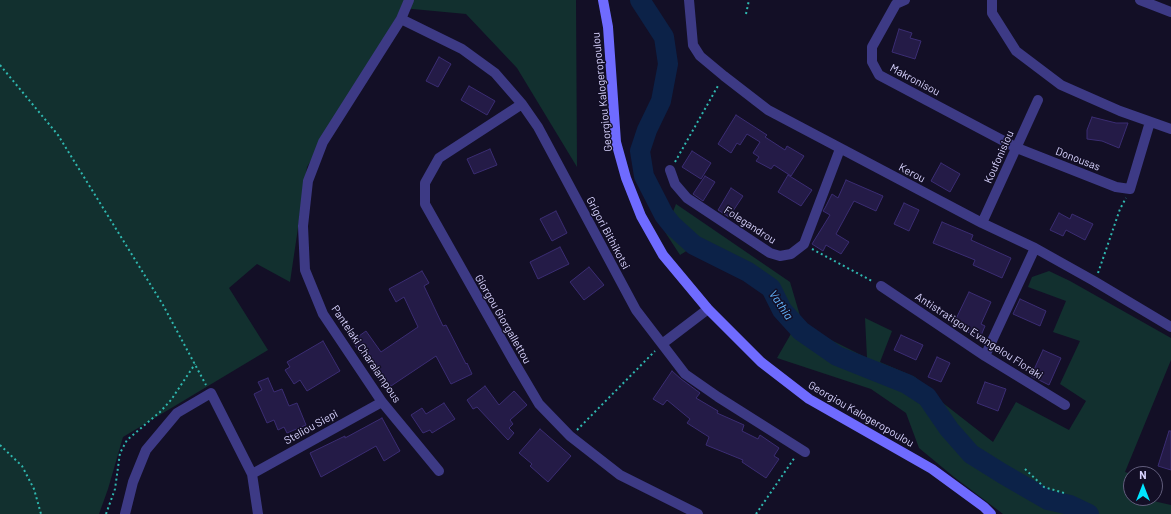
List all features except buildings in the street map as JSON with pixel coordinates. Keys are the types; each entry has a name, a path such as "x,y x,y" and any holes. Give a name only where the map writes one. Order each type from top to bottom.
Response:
{"street":[{"name":"Pantelaki Charalampous","path":"409,0 401,19 323,142 308,181 303,226 305,270 323,314 382,402 439,471"},
{"name":"Georgiou Kalogeropoulou","path":"603,0 608,27 616,142 626,178 641,216 662,255 708,309 761,362 809,399 932,469 984,507 991,514"},
{"name":"Kerou","path":"689,0 693,45 700,56 768,110 982,223 1035,248 1171,327"},
{"name":"Makronisou","path":"905,0 896,4 872,47 872,62 879,75 1017,148"},
{"path":"992,0 992,13 1016,51 1060,85 1120,111 1171,129"},
{"path":"1142,1 1171,12"},
{"name":"Grigori Bithikotsi","path":"401,19 462,49 494,73 522,104 538,128 636,310 686,374 718,397 803,450"},
{"name":"Koufonisiou","path":"982,223 1038,100"},
{"name":"Giorgou Giorgallettou","path":"522,104 439,158 425,183 425,204 513,360 540,404 570,436 620,475 698,514"},
{"path":"1130,189 1150,122"},
{"name":"Donousas","path":"1017,148 1116,187 1130,189"},
{"path":"804,244 840,149"},
{"name":"Folegandrou","path":"670,170 675,184 687,198 770,253 780,256 791,254 804,244"},
{"path":"984,356 1035,248"},
{"name":"Antistratigou Evangelou Floraki","path":"881,286 984,356 1065,405"},
{"path":"662,344 708,309"},
{"path":"125,514 133,482 146,450 177,413 211,393 252,474 258,514"},
{"name":"Steliou Siepi","path":"252,474 382,402"}],"path":[{"path":"746,14 749,0"},
{"path":"0,65 58,135 163,305 211,393"},
{"path":"670,170 724,76"},
{"path":"1094,281 1120,210 1130,189"},
{"path":"804,244 881,286"},
{"path":"570,436 662,344"},
{"path":"0,445 22,466 34,489 41,514"},
{"path":"756,514 803,450"},
{"path":"1025,469 1044,486 1064,493"}],"green space":[{"path":"0,0 576,0 577,167 517,68 466,14 402,8 307,167 290,282 257,264 229,288 268,350 123,437 99,514 0,514"},
{"path":"676,204 790,282 803,326 867,358 865,318 892,331 880,362 915,377 943,403 993,442 1016,402 1069,430 1086,401 1060,384 1080,341 1053,332 1066,301 1028,287 1032,277 1049,271 1070,281 1171,338 1171,360 1127,466 1123,466 1123,506 1163,506 1163,503 1171,505 1171,514 1003,514 919,448 906,413 871,389 777,358 792,332 762,293 701,242 680,255 665,232"}],"waterway":[{"name":"Vathia","path":"640,0 664,37 668,64 661,101 647,130 640,151 644,176 664,215 672,225 694,245 748,272 771,288 782,310 801,331 837,356 907,384 927,397 949,429 971,454 1048,500 1070,505 1089,514"}]}
